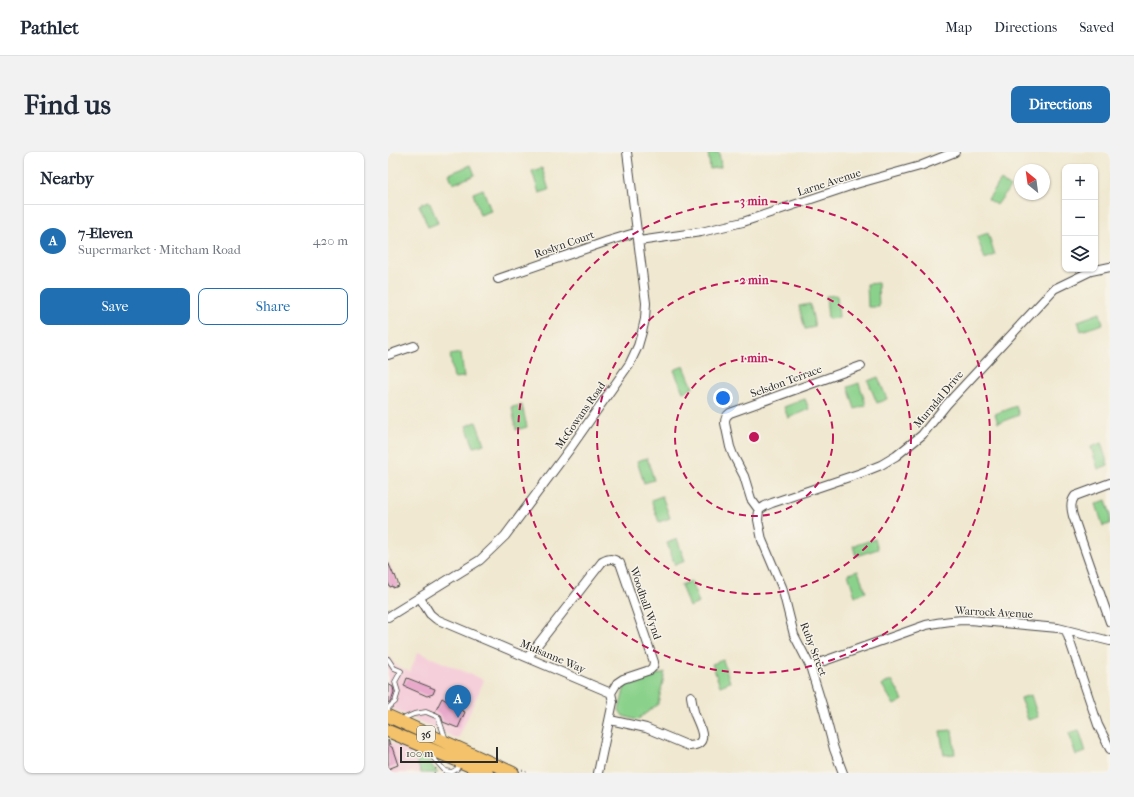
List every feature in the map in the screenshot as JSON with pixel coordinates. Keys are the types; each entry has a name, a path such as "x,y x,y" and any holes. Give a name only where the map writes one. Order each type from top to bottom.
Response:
{"main road":[{"name":"36","path":"393,719 447,743 462,756 487,773"},
{"name":"36","path":"388,731 424,747 462,756 513,773"}],"street":[{"name":"McGowans Road","path":"388,617 480,560 505,536 573,444 630,363 638,346 645,319 645,291 627,152"},
{"name":"Larne Avenue","path":"639,241 701,232 743,222 856,184 920,166 955,152"},
{"name":"Roslyn Court","path":"498,279 638,232"},
{"name":"Murndal Drive","path":"759,510 772,503 861,473 881,465 896,456 922,435 947,404 1054,289 1091,271 1110,267"},
{"path":"388,355 414,346"},
{"name":"Selsdon Terrace","path":"759,510 751,500 744,476 730,447 725,423 727,416 730,413 861,366"},
{"path":"1110,483 1076,496 1072,500 1071,505 1073,516 1110,622"},
{"name":"Ruby Street","path":"759,510 758,520 762,540 782,587 794,635 810,666 823,705 834,749 843,773"},
{"name":"Woodhall Wynd","path":"528,657 602,562 608,558 615,559 620,563 654,662 653,667 650,670 623,679 617,683 611,693"},
{"name":"Mulsanne Way","path":"420,598 430,614 436,619 611,693"},
{"name":"Warrock Avenue","path":"810,666 926,625 942,621 968,620 1066,630 1110,641"},
{"path":"1066,630 1098,725 1110,749"},
{"path":"598,773 613,702 611,693"},
{"path":"610,720 646,728 689,746 694,746 702,740 703,734 695,714 691,696"}],"lane":[{"path":"388,659 394,668 401,671 396,682 398,692 394,702 388,710"},
{"path":"393,719 426,712 438,717 447,743"}],"shaded area":[{"path":"418,652 484,680 458,739 388,708 388,655 395,665 410,672"},
{"path":"388,741 414,754 421,773 388,773"}],"green space":[{"path":"708,152 719,152 721,167 710,169"},
{"path":"471,165 475,175 453,184 449,174"},
{"path":"542,168 549,190 539,193 532,171"},
{"path":"1001,180 1010,187 997,205 988,199"},
{"path":"483,189 491,211 480,215 473,193"},
{"path":"429,201 438,223 428,227 419,205"},
{"path":"988,233 995,255 985,259 977,237"},
{"path":"878,283 879,307 868,307 867,284"},
{"path":"837,295 839,318 828,319 826,296"},
{"path":"810,304 815,327 805,329 799,306"},
{"path":"1100,313 1103,324 1081,331 1078,321"},
{"path":"461,353 464,377 454,378 450,355"},
{"path":"684,366 693,388 683,392 674,370"},
{"path":"878,377 887,399 877,403 868,381"},
{"path":"859,383 866,405 855,409 848,387"},
{"path":"805,399 809,409 788,418 784,407"},
{"path":"522,405 527,427 516,430 512,407"},
{"path":"1016,406 1019,415 998,423 995,414"},
{"path":"476,422 484,444 474,447 466,426"},
{"path":"1101,443 1108,465 1098,469 1091,447"},
{"path":"647,458 654,480 644,483 637,461"},
{"path":"662,496 670,518 659,522 651,500"},
{"path":"1106,500 1110,513 1110,524 1103,526 1096,504"},
{"path":"677,539 685,561 675,565 667,543"},
{"path":"875,539 878,549 856,556 853,546"},
{"path":"858,571 866,592 855,596 848,574"},
{"path":"691,581 699,603 689,607 681,585"},
{"path":"723,660 730,682 720,686 712,664"},
{"path":"665,672 658,704 637,720 623,716 619,710 625,685"},
{"path":"892,680 903,700 894,705 882,685"},
{"path":"1031,695 1038,717 1028,720 1021,698"},
{"path":"952,730 955,754 944,755 940,731"},
{"path":"1079,730 1086,752 1076,755 1069,733"},
{"path":"414,754 423,755 438,773 421,773"}],"building":[{"path":"388,562 399,586 393,588 393,586 390,587 388,582"},
{"path":"407,678 435,689 433,694 427,696 404,686"},
{"path":"388,684 393,687 394,692 391,701 388,703"},
{"path":"442,698 450,703 449,705 465,712 458,728 443,722 441,715 435,712"},
{"path":"388,740 398,765 388,769"}],"place":[{"name":"7-Eleven","path":"458,718"}]}
